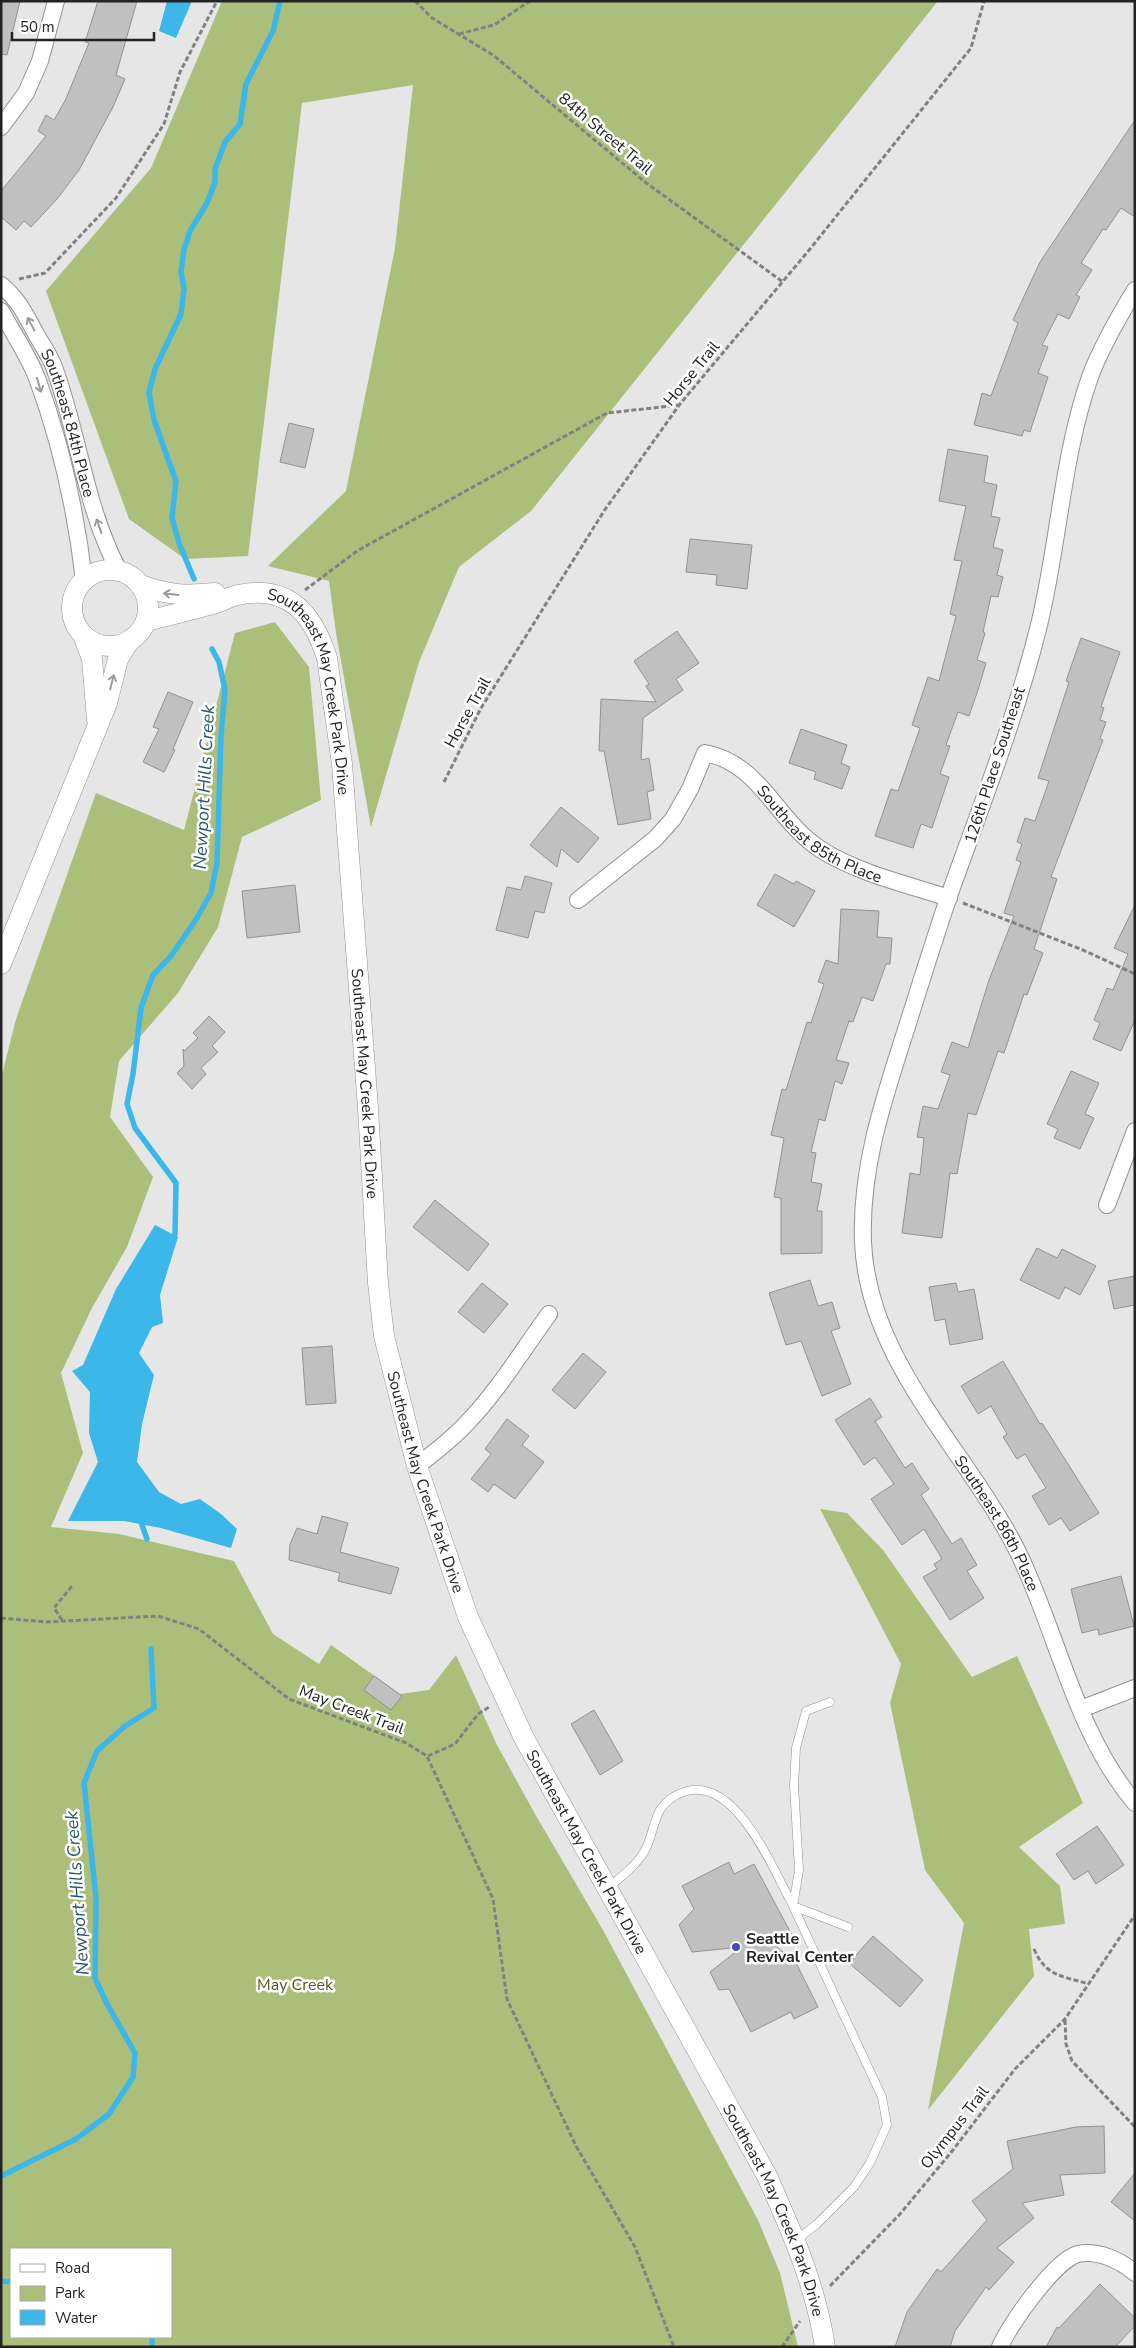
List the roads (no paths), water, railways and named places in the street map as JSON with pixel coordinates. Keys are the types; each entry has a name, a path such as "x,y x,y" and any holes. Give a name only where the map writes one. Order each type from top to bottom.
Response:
{"street":[{"path":"1,127 26,93 40,60 56,1"},
{"name":"Southeast 84th Place","path":"6,283 17,298 53,365 73,428 87,491 105,544 119,571"},
{"name":"126th Place Southeast","path":"863,1244 865,1183 876,1125 948,898 998,764 1039,625 1076,430 1090,379 1101,351 1135,290"},
{"name":"Southeast 84th Place","path":"1,311 36,377 59,451 78,528 84,580"},
{"path":"83,635 94,642 106,646 118,645 130,640 140,632 146,621 148,609 146,596 140,585 131,576 119,571 106,570 94,573 84,580 76,590 72,601 72,614 76,625 83,635 92,659 97,725"},
{"name":"Southeast May Creek Park Drive","path":"140,585 172,594 189,596 218,593 276,595 290,601 314,625 327,658 342,764 368,1108 378,1283 384,1336 417,1466 468,1617 524,1738 767,2176 795,2240 816,2300 825,2347"},
{"name":"Southeast May Creek Park Drive","path":"146,621 212,605 236,595"},
{"path":"1,964 107,703 118,659 130,640"},
{"name":"Southeast 85th Place","path":"578,900 655,839 673,819 690,789 705,753 722,756 750,774 792,824 820,848 854,866 948,898"},
{"path":"1107,1205 1135,1131"},
{"name":"Southeast 86th Place","path":"863,1244 870,1291 886,1336 921,1402 1000,1519 1019,1555 1099,1748 1122,1788 1135,1803"},
{"path":"417,1466 448,1442 486,1402 549,1314"},
{"path":"1081,1708 1135,1688"},
{"path":"1000,2347 1022,2310 1041,2287 1065,2262 1078,2254 1108,2256 1125,2264 1135,2272"}],"lane":[{"path":"793,1906 799,1870 794,1821 796,1748 806,1711 830,1702"},
{"path":"607,1889 634,1865 646,1848 660,1811 673,1795 694,1790 715,1794 739,1813 759,1842 793,1906 882,2097 886,2125 870,2163 854,2187 817,2224 795,2240"},
{"path":"793,1906 848,1927"}],"water":[{"path":"167,1 192,1 176,38 159,31"},
{"path":"155,1225 178,1237 160,1295 163,1323 152,1327 139,1353 154,1375 142,1424 137,1462 159,1492 181,1504 200,1499 221,1514 237,1529 231,1548 161,1528 124,1521 68,1521 98,1462 89,1433 90,1392 72,1371 83,1365 116,1289"}],"waterway":[{"name":"Newport Hills Creek","path":"194,579 179,543 172,518 176,481 154,420 149,393 155,369 181,314 184,289 181,272 184,249 190,231 207,203 215,182 215,169 225,142 240,124 246,84 273,31 280,1"},
{"name":"Newport Hills Creek","path":"173,1243 175,1234 176,1183 135,1128 127,1104 133,1074 141,1008 153,975 171,956 195,921 211,893 217,863 221,736 225,690 219,662 212,649"},
{"name":"Newport Hills Creek","path":"140,1519 147,1539"},
{"name":"Newport Hills Creek","path":"1,2176 76,2139 109,2114 133,2077 135,2053 107,2004 95,1978 96,1898 84,1783 97,1751 125,1726 154,1708 151,1649"},
{"name":"May Creek","path":"1,2281 10,2282"},
{"name":"May Creek","path":"152,2338 152,2347"}],"place":[{"name":"Seattle Revival Center","path":"736,1947"}]}
